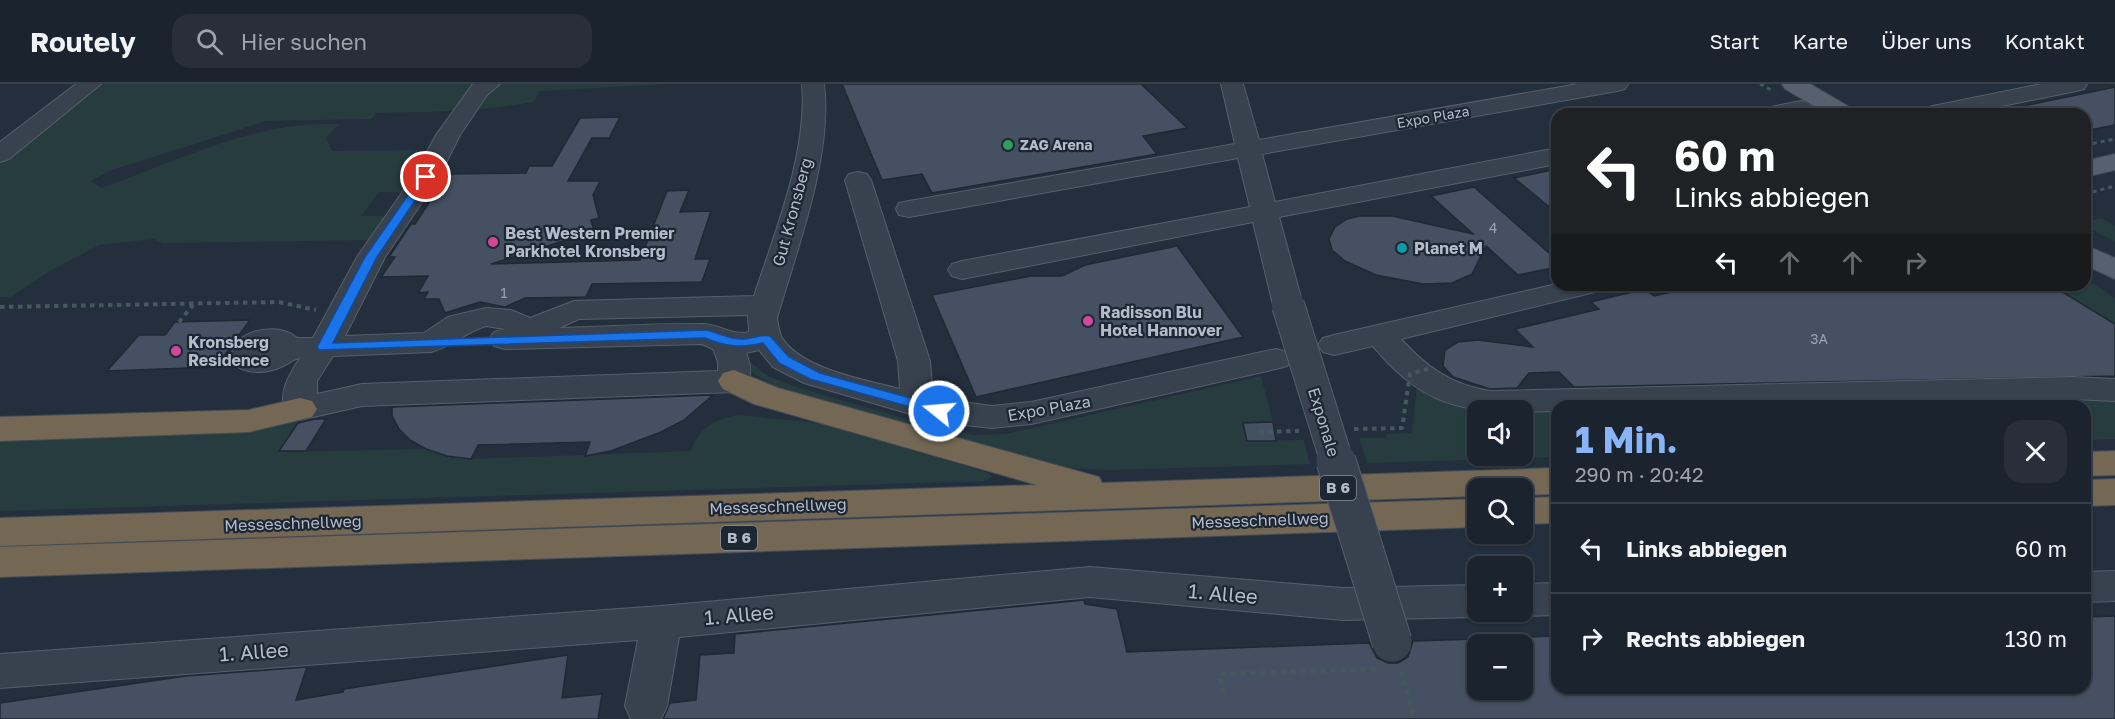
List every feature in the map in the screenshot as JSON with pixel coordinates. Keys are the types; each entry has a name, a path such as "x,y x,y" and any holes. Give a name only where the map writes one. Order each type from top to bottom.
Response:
{"highway":[{"path":"734,381 766,396 1119,495"},
{"path":"0,429 249,421 300,409"},
{"path":"2091,464 2115,463"},
{"name":"Messeschnellweg","path":"0,532 1551,481"},
{"path":"2091,493 2115,492"},
{"path":"1533,511 1551,510"},
{"name":"Messeschnellweg","path":"0,562 1467,513"}],"main road":[{"path":"1793,84 1835,108"},
{"path":"2091,168 2115,162"},
{"path":"2091,256 2115,270"}],"street":[{"path":"0,154 90,84"},
{"path":"489,84 479,90 448,135 426,177 371,257 343,314 301,381 300,409 362,395 734,381 734,362 726,343"},
{"name":"Gut Kronsberg","path":"766,338 762,318 805,167 813,125 815,92 813,84"},
{"path":"1232,84 1264,214"},
{"name":"Expo Plaza","path":"909,209 1617,84"},
{"path":"1958,108 2076,84"},
{"path":"962,270 1264,214 1551,157"},
{"path":"858,180 914,361 917,404"},
{"name":"Exponale","path":"1264,214 1288,305 1396,655"},
{"path":"1334,345 1563,291"},
{"path":"527,335 574,310 766,305"},
{"path":"285,349 431,342 459,324 486,317 511,319 527,335 707,334 726,343 745,343 766,338"},
{"path":"1380,334 1420,378 1456,396 1490,402 1898,387 2115,390"},
{"name":"Expo Plaza","path":"766,338 784,360 815,376 939,411 992,417 1031,414 1276,359"},
{"name":"1. Allee","path":"0,671 661,622 1090,582 1343,604 1467,601"},
{"path":"2091,587 2115,586"},
{"path":"1533,600 1551,599"},
{"path":"646,706 661,622"}],"path":[{"path":"2091,144 2115,139"},
{"path":"2091,192 2115,186"},
{"path":"0,307 279,302 343,314"},
{"path":"179,322 194,304"},
{"path":"1259,432 1402,428 1410,374 1431,368"},
{"path":"1223,693 1220,674 1396,655 1415,719"}],"green space":[{"path":"99,84 668,84 540,91 533,102 474,110 376,113 371,119 266,121 109,171 91,181 101,188 218,144 248,135 308,124 339,124 326,138 332,151 420,150 424,156 422,169 405,192 379,192 361,216 388,216 371,240 163,243 154,239 99,245 54,269 10,297 0,297 0,161"},
{"path":"2101,218 2115,226 2115,242 2091,229 2091,220"},
{"path":"2091,283 2115,298 2115,324 2061,291 2091,291"},
{"path":"746,359 768,376 799,388 938,428 975,435 1005,434 1261,376 1273,422 1244,423 1247,441 1304,440 1310,464 1108,470 1062,468 831,407 776,387 751,372 743,361"},
{"path":"1417,384 1514,400 1467,400 1467,460 1367,463 1359,438 1387,438 1386,434 1412,433"},
{"path":"2115,395 2115,439 2091,440 2091,400 1888,400"},
{"path":"1533,403 1551,406 1551,457 1533,458"},
{"path":"737,415 820,423 989,473 991,477 984,481 0,511 0,433 300,417 279,452 426,449 471,459 691,451 698,436 708,426"}],"building":[{"name":"ZAG Arena","path":"842,84 1141,84 1187,128 1143,136 1157,154 932,193 922,174 882,180"},
{"path":"2115,87 2115,125 2091,130 2091,108 2028,108 2028,105"},
{"name":"Best Western Premier Parkhotel Kronsberg","path":"620,117 609,138 592,138 568,181 600,181 593,195 599,218 591,220 594,231 491,264 640,260 667,191 689,190 680,212 711,211 695,259 710,259 702,282 592,284 586,297 525,298 505,307 480,302 445,313 439,299 424,299 428,292 418,293 428,276 381,277 395,257 389,257 411,224 415,224 448,174 526,173 529,166 552,166 580,118"},
{"path":"1551,170 1551,208 1514,178"},
{"name":"Planet M","path":"1474,187 1551,255 1551,268 1518,275 1486,246 1472,274 1452,283 1423,284 1376,275 1345,261 1332,250 1329,239 1335,227 1347,219 1360,216 1392,216 1473,234 1431,196"},
{"name":"Radisson Blu Hotel Hannover","path":"1177,246 1243,337 976,397 932,295 1031,276 1062,276 1085,265"},
{"path":"1637,291 1648,291 1654,296 1676,291 2061,291 2115,324 2115,376 1574,387 1559,372 1529,373 1517,388 1490,389 1453,377 1443,366 1445,350 1458,342 1478,340 1533,347 1515,329 1599,309 1591,302"},
{"name":"Kronsberg Residence","path":"250,320 216,367 107,371 139,335 165,335 175,322"},
{"path":"713,395 684,420 661,432 611,451 585,456 590,442 478,445 471,459 447,456 426,449 410,440 399,429 392,416 392,407"},
{"path":"326,419 306,451 279,451 298,423"},
{"path":"1273,422 1276,441 1247,441 1243,423"},
{"path":"1084,600 1085,604 1117,609 1127,652 1369,643 1377,658 1388,663 1398,663 1408,657 1413,641 1467,639 1467,700 1533,700 1533,637 1551,636 1551,694 2091,694 2091,617 2115,616 2115,719 663,719 670,703 696,700 700,655 734,653 735,634"},
{"path":"568,655 562,698 602,694 598,719 0,719 0,703 186,676 307,667 296,700 343,692 344,689"}],"place":[{"name":"ZAG Arena","path":"1008,145"},
{"name":"Best Western Premier Parkhotel Kronsberg","path":"493,242"},
{"name":"Planet M","path":"1402,248"},
{"name":"Radisson Blu Hotel Hannover","path":"1088,321"},
{"name":"Kronsberg Residence","path":"176,351"}],"route":[{"path":"426,177 371,257 324,347 707,334 726,343 745,343 766,338 784,360 815,376 939,411"}]}
